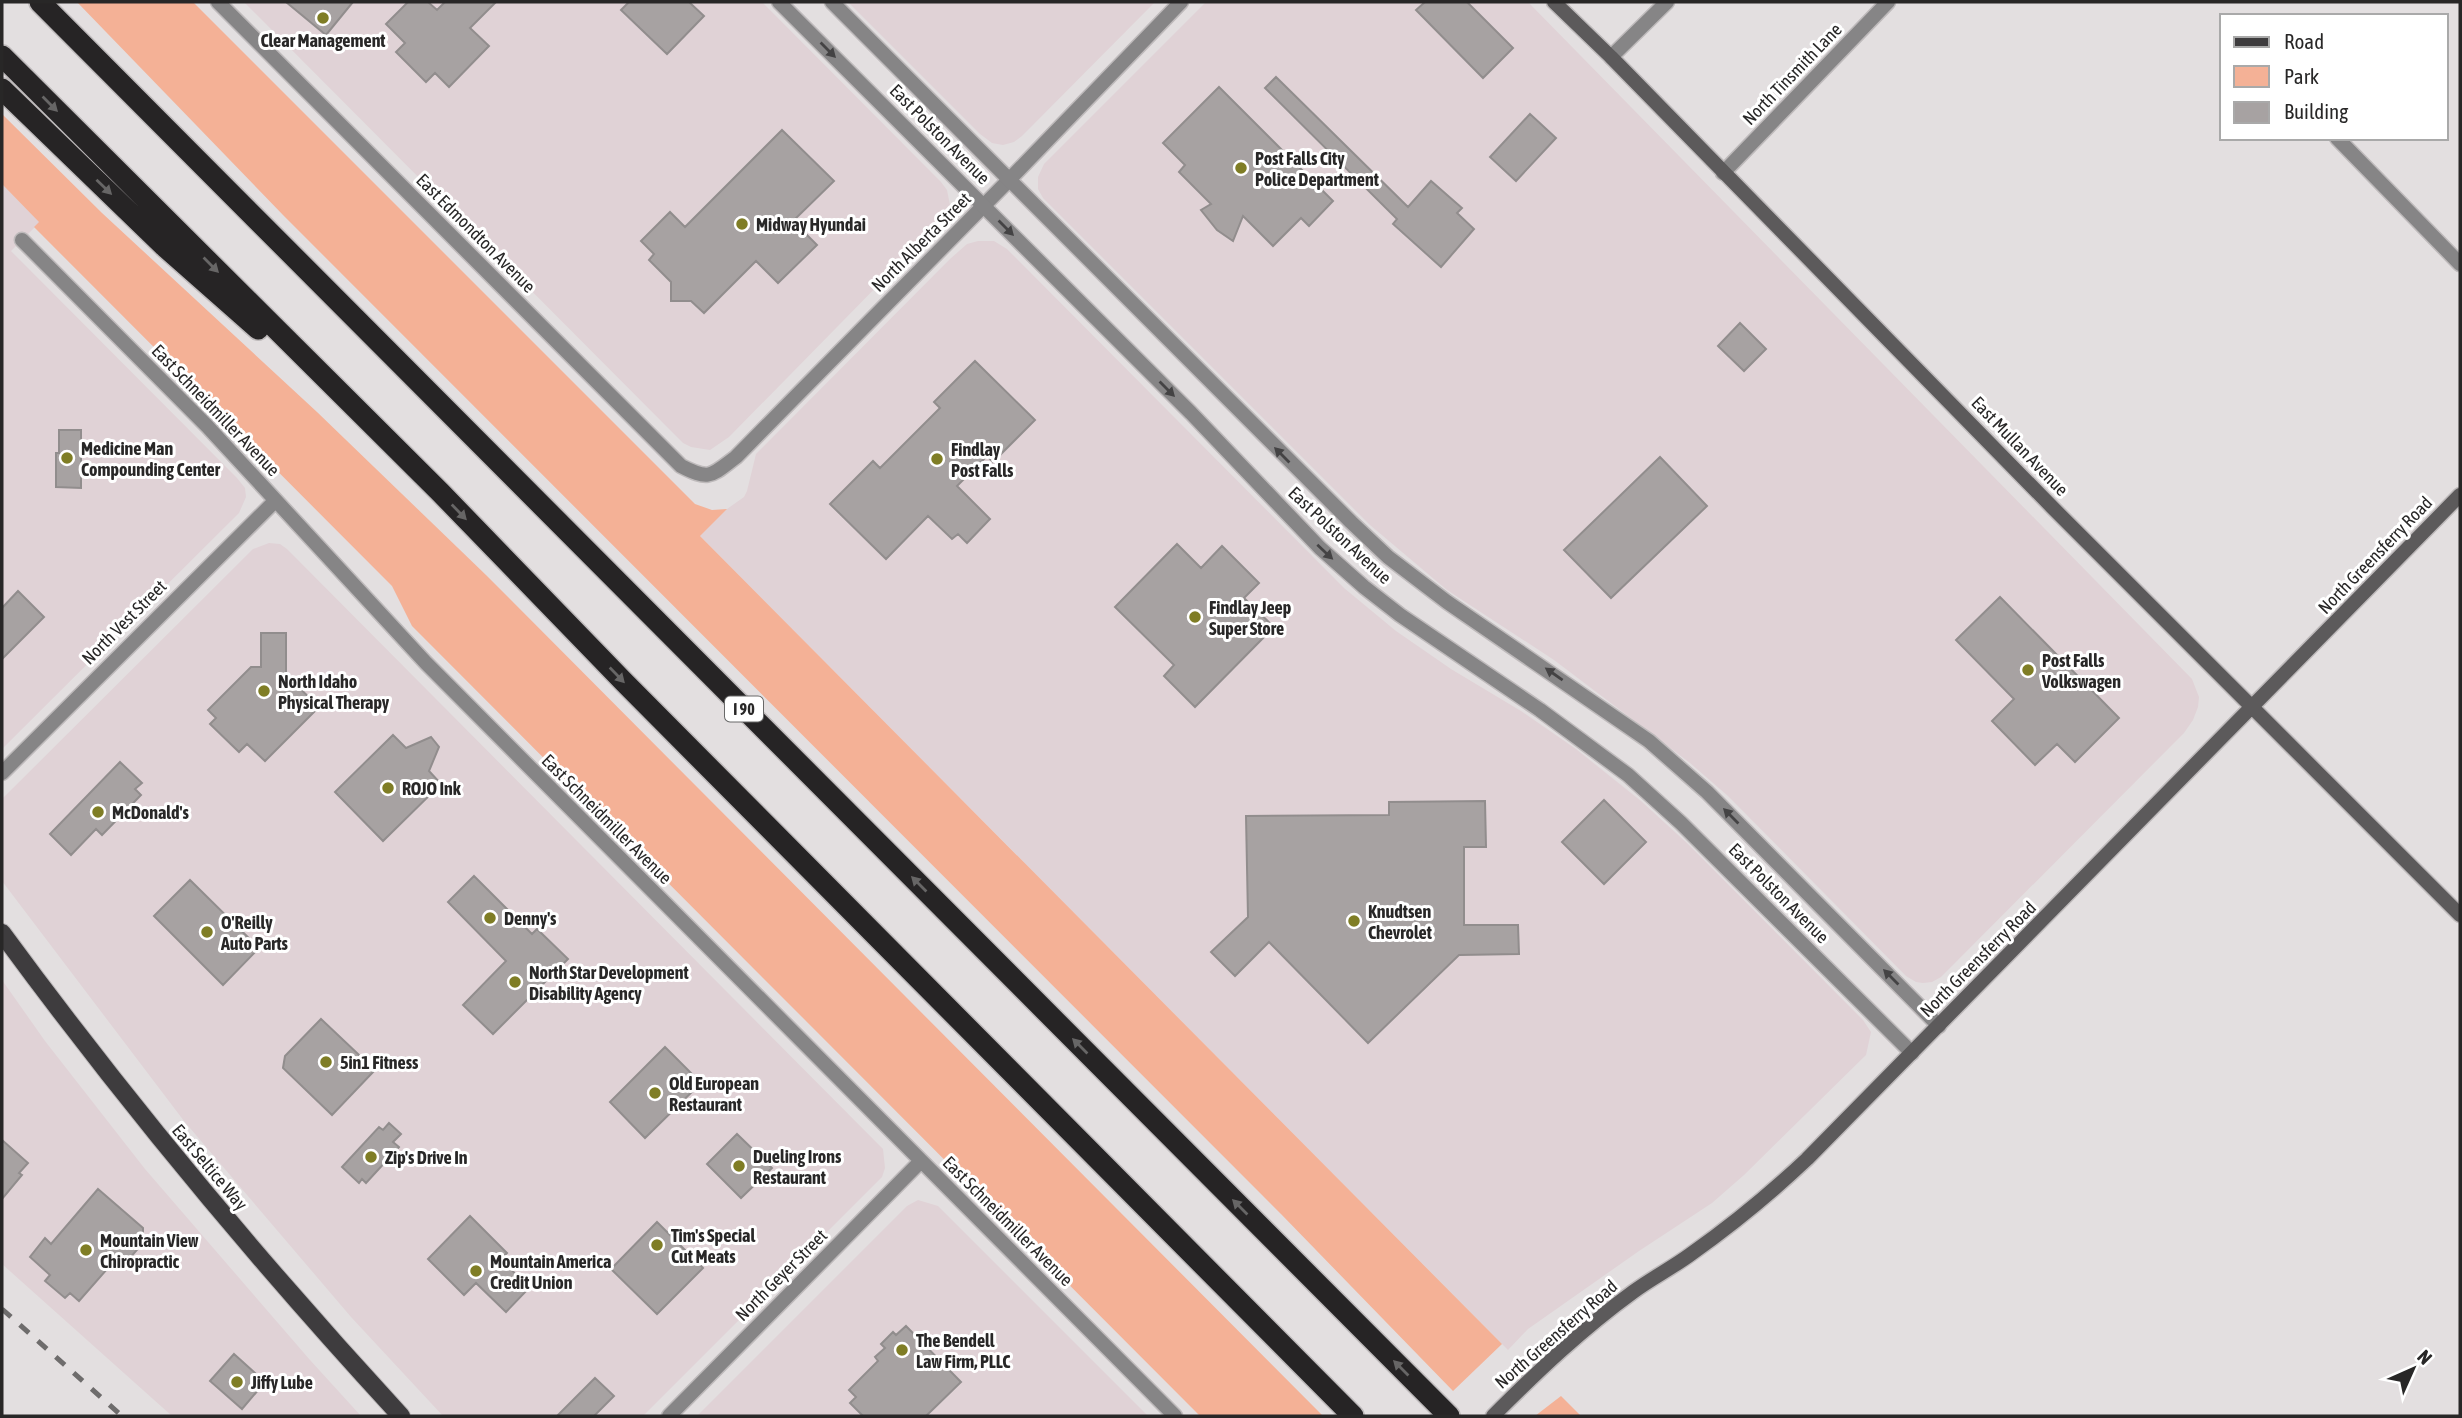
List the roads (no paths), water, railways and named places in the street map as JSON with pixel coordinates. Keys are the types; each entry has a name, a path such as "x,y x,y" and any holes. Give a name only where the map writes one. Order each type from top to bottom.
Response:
{"highway":[{"name":"I 90","path":"40,2 1449,1416"},
{"path":"54,2 151,114"},
{"path":"2,56 440,492 624,682 1353,1416"},
{"path":"2,89 164,246 440,492"}],"main road":[{"name":"East Mullan Avenue","path":"1554,2 2052,507 2460,915"},
{"name":"North Greensferry Road","path":"1493,1416 1536,1373 1633,1292 1690,1255 1765,1198 1939,1026 2460,495"},
{"name":"East Seltice Way","path":"2,933 100,1064 207,1196 288,1292 401,1416"}],"street":[{"name":"East Edmondton Avenue","path":"218,2 681,466 700,476 714,474"},
{"name":"East Polston Avenue","path":"779,2 1191,413 1320,548 1400,615 1540,710 1628,775 1681,823 1912,1053"},
{"name":"East Polston Avenue","path":"832,2 1350,523 1388,557 1447,601 1649,741 1707,792 1939,1026"},
{"name":"North Alberta Street","path":"714,474 736,457 1181,2"},
{"path":"1611,57 1667,2"},
{"name":"North Tinsmith Lane","path":"1723,173 1888,2"},
{"path":"2339,140 2460,264"},
{"name":"East Schneidmiller Avenue","path":"22,240 207,426 426,663 1175,1416"},
{"name":"North Vest Street","path":"2,773 275,501"},
{"name":"North Geyer Street","path":"669,1416 921,1161"}],"railway":[{"path":"2,1309 122,1416"}],"place":[{"name":"Clear Management","path":"323,18"},
{"name":"Post Falls City Police Department","path":"1241,168"},
{"name":"Midway Hyundai","path":"742,224"},
{"name":"Medicine Man Compounding Center","path":"67,458"},
{"name":"Findlay Post Falls","path":"937,459"},
{"name":"Findlay Jeep Super Store","path":"1195,617"},
{"name":"Post Falls Volkswagen","path":"2028,670"},
{"name":"North Idaho Physical Therapy","path":"264,691"},
{"name":"ROJO Ink","path":"388,788"},
{"name":"McDonald's","path":"98,812"},
{"name":"Denny's","path":"490,918"},
{"name":"Knudtsen Chevrolet","path":"1354,921"},
{"name":"O'Reilly Auto Parts","path":"207,932"},
{"name":"North Star Development Disability Agency","path":"515,982"},
{"name":"5in1 Fitness","path":"326,1062"},
{"name":"Old European Restaurant","path":"655,1093"},
{"name":"Zip's Drive In","path":"371,1157"},
{"name":"Dueling Irons Restaurant","path":"739,1166"},
{"name":"Tim's Special Cut Meats","path":"657,1245"},
{"name":"Mountain View Chiropractic","path":"86,1250"},
{"name":"Mountain America Credit Union","path":"476,1271"},
{"name":"The Bendell Law Firm, PLLC","path":"902,1350"},
{"name":"Jiffy Lube","path":"237,1382"}]}
